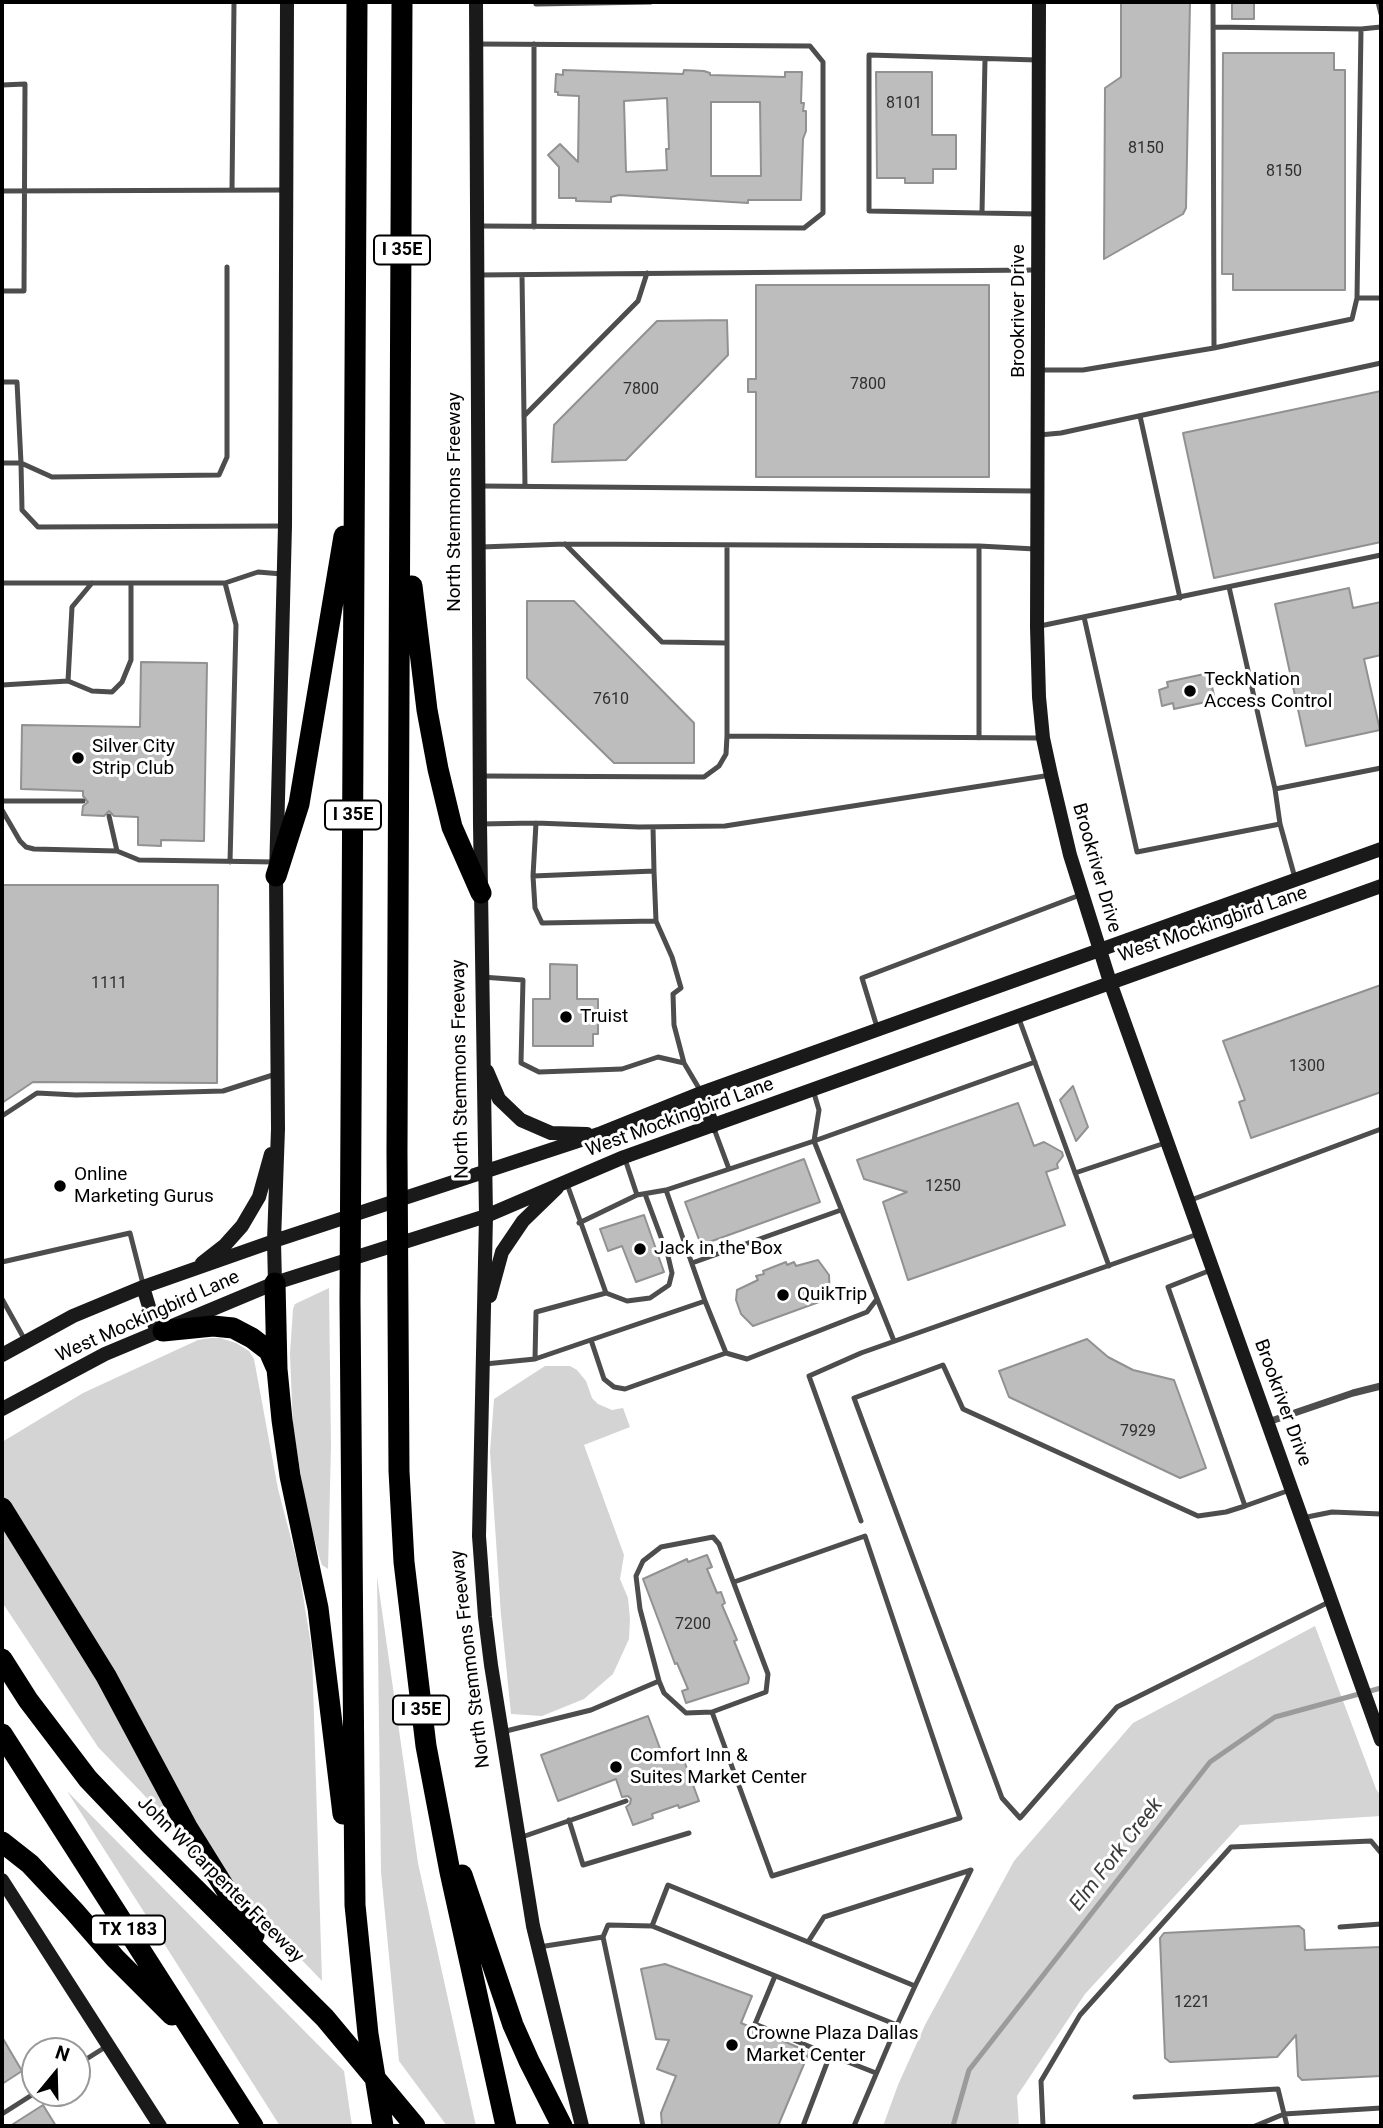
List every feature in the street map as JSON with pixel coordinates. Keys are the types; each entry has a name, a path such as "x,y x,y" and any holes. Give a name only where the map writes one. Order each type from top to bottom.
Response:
{"highway":[{"name":"I 35E","path":"357,2 350,1166 355,1905 362,1986 383,2126"},
{"name":"I 35E","path":"402,2 397,1151 399,1471 404,1562 414,1655 434,1790 506,2126"},
{"path":"276,869 299,804 355,465"},
{"path":"401,498 427,710 438,769 453,827 481,893"},
{"path":"275,1283 277,1369 290,1476 322,1634 355,1905"},
{"path":"160,1332 214,1326 233,1328 269,1351 277,1369"},
{"path":"2,1508 118,1696 212,1869 286,1979"},
{"name":"John W Carpenter Freeway","path":"2,1659 28,1700 88,1779 325,2018 415,2126"},
{"name":"TX 183","path":"2,1734 253,2126"},
{"path":"434,1790 513,2025 562,2126"},
{"path":"2,1842 30,1864 115,1958 201,2044"}],"main road":[{"path":"275,1283 278,1129 276,869 285,526 287,2"},
{"name":"North Stemmons Freeway","path":"476,2 480,824 485,1170 479,1536 485,1618 533,1926 582,2126"},
{"name":"Brookriver Drive","path":"1039,2 1037,627 1044,738 1051,775 1081,895 1110,982 1381,1740"},
{"name":"West Mockingbird Lane","path":"2,1355 73,1316 143,1287 485,1170 599,1134 701,1093 1381,849"},
{"name":"West Mockingbird Lane","path":"2,1409 83,1365 275,1283 485,1216 624,1157 1381,886"},
{"path":"484,1063 499,1099 521,1120 551,1133 599,1134"},
{"path":"701,1093 713,1126"},
{"path":"186,1273 208,1260 242,1226 259,1197 278,1129"},
{"path":"482,1332 502,1252 523,1221 563,1183"},
{"path":"143,1287 160,1332"},
{"path":"2,1349 26,1342"},
{"path":"2,1880 160,2126"}],"street":[{"path":"1268,1422 1381,1386"}],"lane":[{"path":"232,190 234,2"},
{"path":"536,2 651,2"},
{"path":"1213,2 1214,348"},
{"path":"1378,2 1381,14"},
{"path":"1213,27 1381,27"},
{"path":"1038,370 1083,370 1214,348 1352,319 1357,298 1361,29"},
{"path":"476,44 810,46 823,62 823,213 804,229 477,226"},
{"path":"534,44 534,227"},
{"path":"1038,61 869,55 870,211 1038,214"},
{"path":"982,213 985,59"},
{"path":"2,85 25,85 24,291 2,291"},
{"path":"2,191 287,190"},
{"path":"2,463 21,463 52,477 219,475 227,457 227,267"},
{"path":"477,275 1038,270"},
{"path":"524,416 638,301 647,273"},
{"path":"522,275 525,486"},
{"path":"1357,298 1381,298"},
{"path":"1038,435 1061,433 1381,363"},
{"path":"2,382 17,382 22,510 38,527 285,526"},
{"path":"1140,415 1180,598"},
{"path":"478,486 1038,491"},
{"path":"565,544 662,642 727,643"},
{"path":"479,547 565,544 979,546 1038,549"},
{"path":"480,776 704,777 719,766 726,754 727,736 727,545"},
{"path":"979,546 979,738"},
{"path":"1037,627 1381,555"},
{"path":"2,583 225,583 258,572 282,574"},
{"path":"68,681 72,607 92,583"},
{"path":"2,685 68,681 92,691 112,692 122,682 131,660 131,583"},
{"path":"225,583 236,625 230,862"},
{"path":"1229,587 1275,789 1280,824 1296,881"},
{"path":"1084,617 1137,852 1280,824"},
{"path":"727,736 1044,738"},
{"path":"1275,789 1381,768"},
{"path":"480,824 725,826 1051,775"},
{"path":"2,801 83,801"},
{"path":"2,810 26,847 34,849 117,850 139,860 230,862 276,869"},
{"path":"109,816 117,850"},
{"path":"536,823 533,876 535,908 542,923 656,920"},
{"path":"653,827 656,920 672,957 681,988 673,994 674,1015 684,1063 701,1093"},
{"path":"533,876 654,871"},
{"path":"877,1030 862,978 1081,895"},
{"path":"482,977 523,980 521,1063 539,1072 622,1069 658,1056 684,1063"},
{"path":"1018,1015 1109,1266"},
{"path":"579,1223 637,1195 666,1190 814,1141 1035,1062"},
{"path":"2,1116 37,1093 76,1095 223,1091 277,1074"},
{"path":"813,1090 819,1110 814,1141 894,1342"},
{"path":"713,1126 729,1168"},
{"path":"1189,1201 1381,1129"},
{"path":"1075,1173 1168,1142"},
{"path":"624,1157 637,1195"},
{"path":"563,1183 606,1293"},
{"path":"666,1190 726,1353"},
{"path":"536,1359 536,1312 606,1293 627,1301 650,1298 668,1285 671,1273 668,1256 645,1194"},
{"path":"692,1263 842,1210"},
{"path":"2,1262 131,1233 143,1287"},
{"path":"861,1521 809,1376 894,1342 1201,1233"},
{"path":"1214,1269 1168,1287 1245,1506"},
{"path":"591,1340 604,1379 614,1387 625,1389 726,1353 747,1359 867,1312 877,1298"},
{"path":"2,1299 26,1342"},
{"path":"482,1365 536,1359 705,1301"},
{"path":"1292,1489 1226,1512 1198,1516 963,1409 943,1364 854,1398 1002,1798 1020,1818 1117,1706 1331,1601"},
{"path":"1302,1518 1332,1512 1381,1514"},
{"path":"712,1712 772,1876 960,1818 865,1536 734,1583"},
{"path":"713,1537 719,1544 768,1674 766,1692 712,1712 686,1713 664,1693 659,1681 640,1609 636,1576 643,1561 661,1547 713,1537"},
{"path":"501,1732 591,1710 659,1681"},
{"path":"519,1838 626,1801"},
{"path":"569,1821 583,1866 689,1833"},
{"path":"1042,2126 1041,2081 1080,2015 1231,1847 1371,1841 1381,1853"},
{"path":"808,1942 824,1917 971,1870 897,2025 854,2126"},
{"path":"652,1926 668,1885 915,1986"},
{"path":"1340,1927 1381,1924"},
{"path":"643,2126 603,1937 608,1925 652,1926 897,2025"},
{"path":"539,1947 603,1937"},
{"path":"775,1976 755,2024 876,2073"},
{"path":"91,2056 109,2044"},
{"path":"803,2126 830,2055"},
{"path":"1135,2097 1278,2090 1287,2126"},
{"path":"2,2114 21,2102"},
{"path":"1255,2126 1284,2114 1381,2108"}],"shaded area":[{"path":"329,1288 331,1447 328,1569 322,1565 306,1507 293,1427 290,1354 295,1304"},
{"path":"210,1338 236,1343 249,1351 254,1359 278,1489 298,1565 312,1651 322,1981 98,1747 2,1602 2,1442 83,1393 198,1340"},
{"path":"545,1366 570,1366 577,1370 586,1381 592,1398 612,1410 623,1408 630,1427 584,1445 624,1555 620,1579 628,1598 630,1619 629,1639 613,1674 584,1699 542,1716 511,1714 490,1452 494,1399"},
{"path":"377,1576 418,1863 476,2126 447,2126 399,2061 381,1872"},
{"path":"1315,1626 1376,1789 1381,1796 1381,1816 1240,1825 1085,1994 1017,2096 1019,2126 883,2126 925,2025 1014,1861 1133,1723"},
{"path":"67,1791 344,2071 352,2126 280,2126"}],"building":[{"path":"1121,2 1190,2 1186,208 1183,214 1104,259 1105,88 1121,77"},
{"path":"1232,2 1254,2 1254,19 1232,19"},
{"path":"1223,53 1334,53 1334,70 1345,70 1345,290 1233,290 1233,274 1222,274"},
{"path":"563,70 683,74 684,70 704,71 710,75 785,77 785,72 802,72 801,103 804,103 803,111 806,111 806,131 803,139 801,200 748,200 748,203 619,195 611,197 611,202 559,198 559,167 548,155 560,144 578,162 579,96 558,95 558,92 555,92 556,74 563,75","holes":["667,98 667,170 626,172 624,101","711,102 760,102 761,176 711,176"]},
{"path":"876,72 932,72 932,135 956,135 956,169 933,169 933,183 905,183 905,178 877,178"},
{"path":"756,285 989,285 989,477 756,477 756,392 748,392 748,379 756,379"},
{"path":"727,320 728,355 626,460 552,462 554,425 657,321"},
{"path":"1381,391 1381,542 1214,578 1183,433"},
{"path":"1349,588 1353,608 1381,602 1381,655 1364,659 1380,730 1306,746 1275,604"},
{"path":"527,601 574,601 694,723 694,763 614,763 527,678"},
{"path":"141,662 207,663 204,841 161,840 161,846 138,845 138,817 114,816 109,811 104,816 82,815 83,806 88,802 83,791 21,789 22,725 140,727"},
{"path":"1209,673 1215,700 1174,709 1173,703 1162,706 1159,690 1168,687 1167,682"},
{"path":"2,885 218,885 217,1083 33,1082 2,1103"},
{"name":"Truist","path":"550,964 577,965 577,999 598,999 598,1034 593,1034 593,1046 533,1046 533,999 550,999"},
{"path":"1381,985 1381,1092 1251,1138 1239,1102 1245,1100 1223,1041"},
{"path":"1073,1086 1088,1127 1076,1141 1060,1100"},
{"path":"1018,1103 1034,1146 1044,1142 1062,1152 1058,1168 1046,1172 1065,1225 908,1280 883,1202 907,1192 864,1179 857,1160"},
{"path":"804,1159 820,1202 701,1245 685,1202"},
{"name":"Jack in the Box","path":"644,1215 664,1272 636,1282 622,1246 608,1251 600,1229"},
{"name":"QuikTrip","path":"818,1260 829,1275 830,1298 753,1326 741,1314 736,1300 737,1290 758,1280 756,1276 764,1274 763,1271 786,1262 787,1265 794,1262 796,1266"},
{"path":"1087,1339 1108,1357 1133,1370 1174,1380 1206,1468 1180,1478 1009,1397 999,1371"},
{"path":"707,1555 712,1567 707,1569 717,1593 721,1592 725,1603 722,1605 749,1678 748,1683 686,1703 682,1691 688,1689 677,1663 675,1664 643,1579 687,1559 688,1562"},
{"name":"Comfort Inn & Suites Market Center","path":"648,1716 665,1762 682,1755 699,1801 652,1814 653,1818 633,1825 626,1807 631,1799 628,1796 622,1797 616,1779 558,1801 541,1755"},
{"path":"1299,1926 1304,1930 1305,1950 1381,1947 1381,2076 1302,2080 1298,2076 1296,2035 1277,2057 1170,2062 1165,2058 1160,1938 1164,1933"},
{"name":"Crowne Plaza Dallas Market Center","path":"665,1964 752,1996 741,2023 809,2052 778,2126 662,2126 661,2113 676,2076 657,2069 669,2040 656,2039 641,1969"},
{"path":"2,2037 21,2072 2,2084"},
{"path":"40,2107 44,2107 56,2126 10,2126"}],"waterway":[{"name":"Elm Fork Creek","path":"953,2126 969,2070 1210,1762 1275,1717 1381,1688"}],"place":[{"name":"TeckNation Access Control","path":"1190,691"},
{"name":"Silver City Strip Club","path":"78,758"},
{"name":"Truist","path":"566,1017"},
{"name":"Online Marketing Gurus","path":"60,1186"},
{"name":"Jack in the Box","path":"640,1249"},
{"name":"QuikTrip","path":"783,1295"},
{"name":"Comfort Inn & Suites Market Center","path":"616,1767"},
{"name":"Crowne Plaza Dallas Market Center","path":"732,2045"}]}
